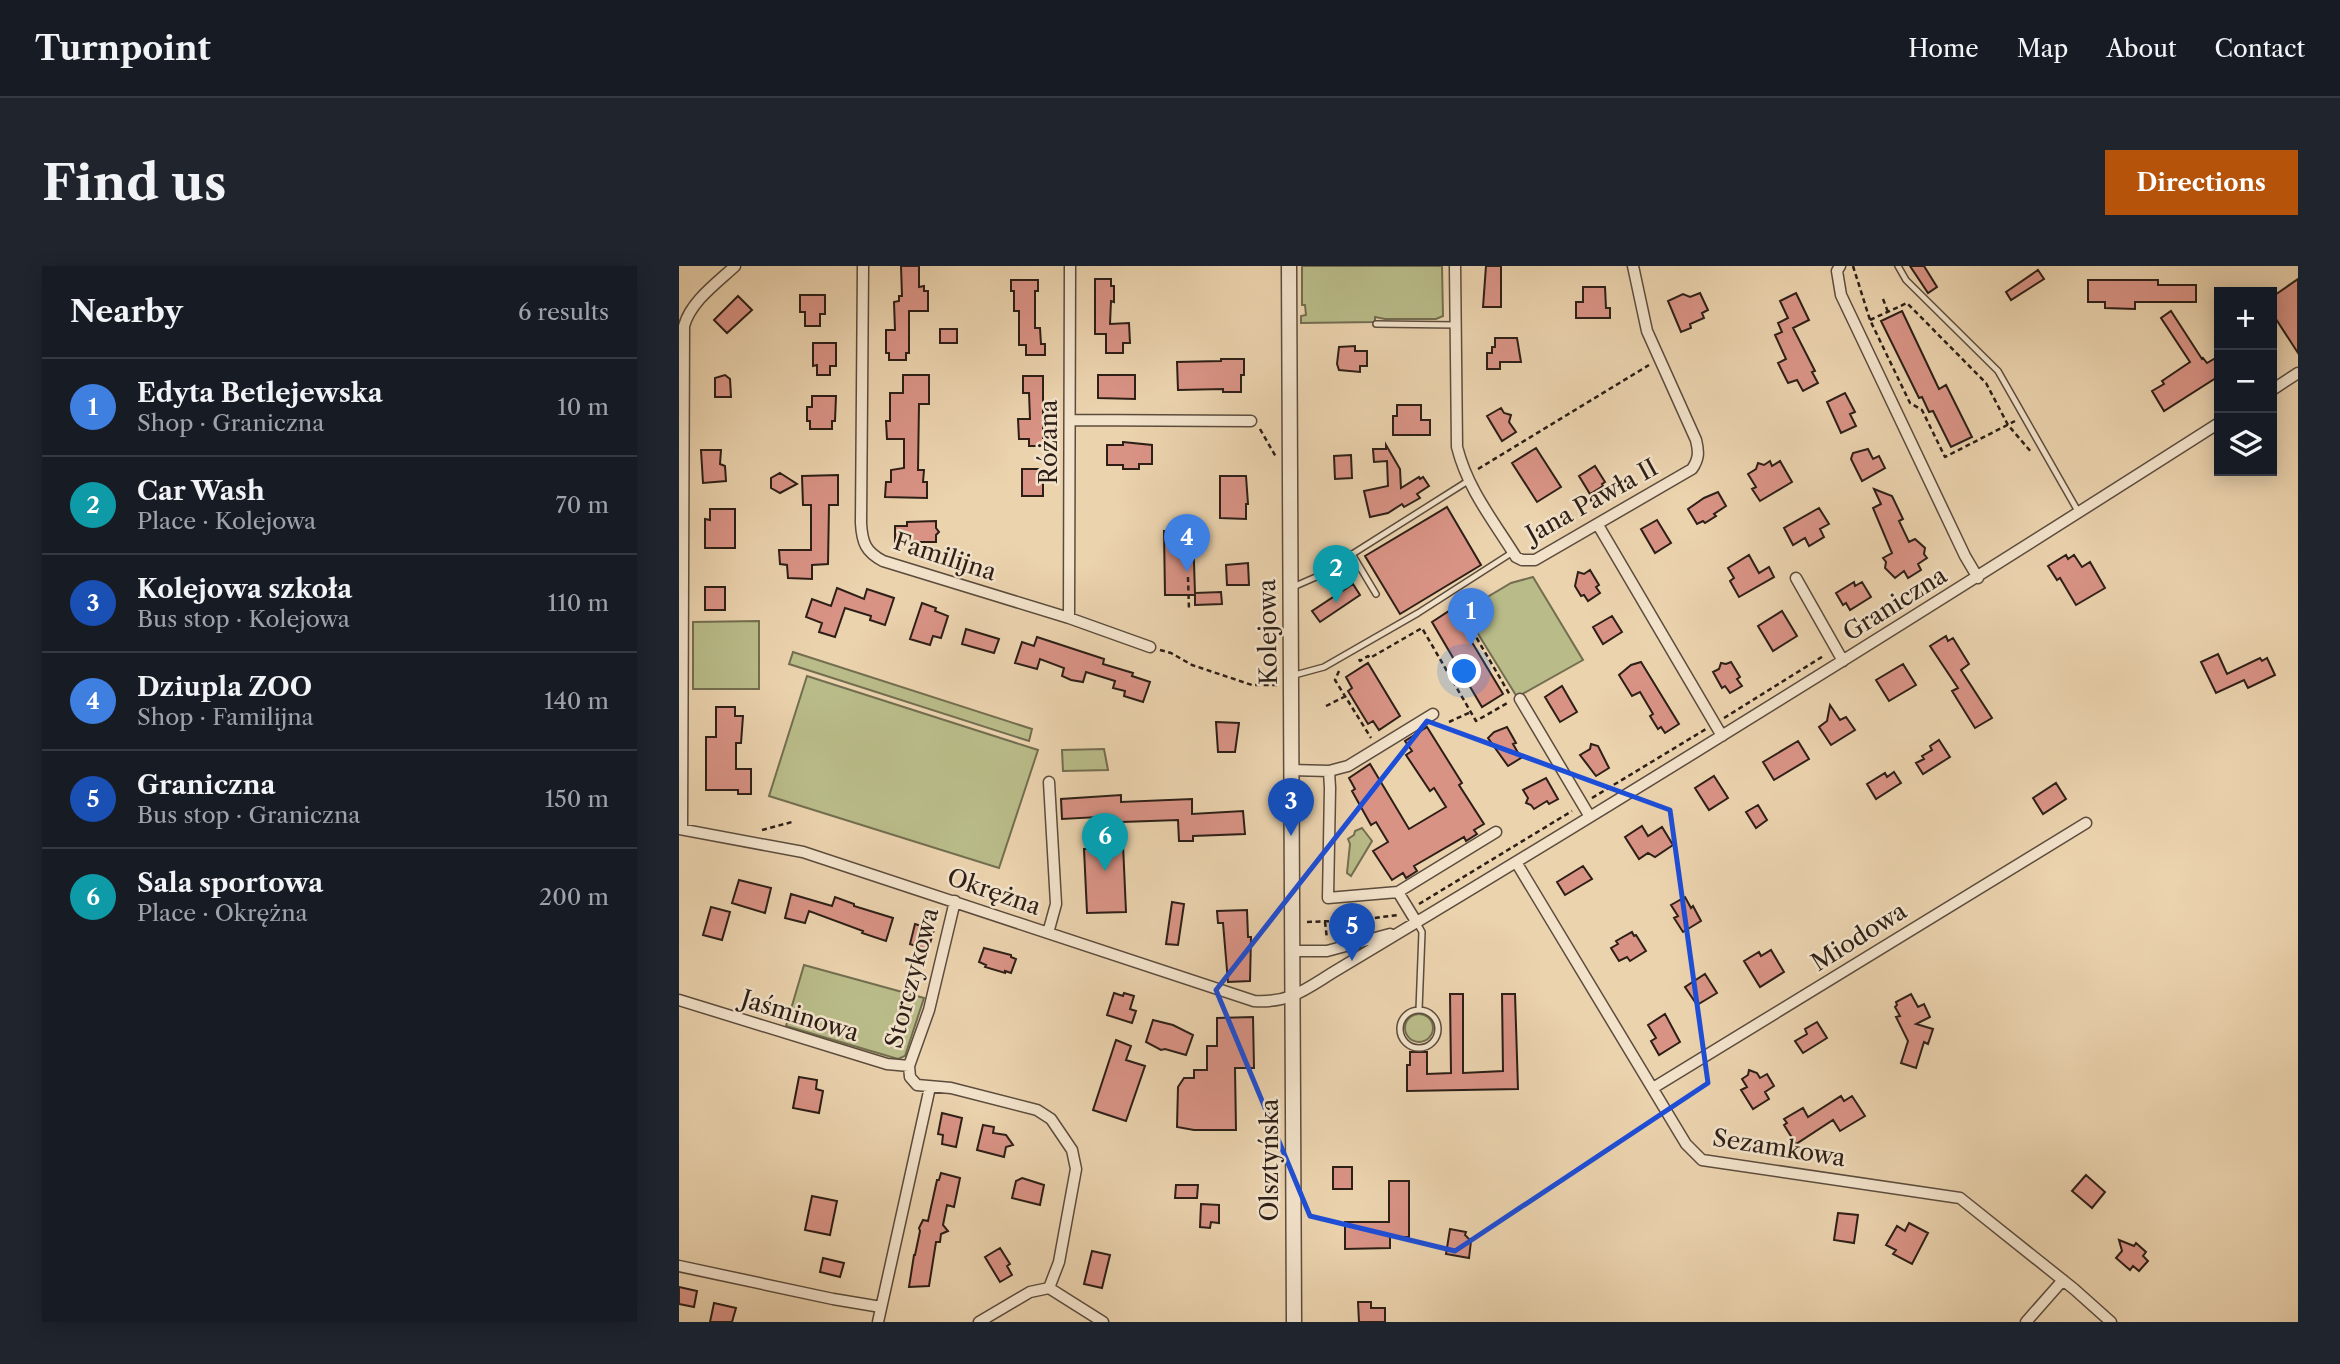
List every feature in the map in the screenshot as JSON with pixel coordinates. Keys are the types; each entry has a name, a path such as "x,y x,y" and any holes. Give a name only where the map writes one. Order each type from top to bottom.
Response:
{"street":[{"path":"681,829 683,312 735,266"},
{"name":"Familijna","path":"863,266 861,523 862,540 869,553 883,561 1069,618 1150,648"},
{"name":"Różana","path":"1069,618 1070,266"},
{"name":"Kolejowa","path":"1289,266 1290,588 1287,680 1291,770 1292,997"},
{"name":"Jana Pawła II","path":"1455,266 1457,447 1470,477 1513,552 1522,560 1535,560 1598,525 1692,469 1698,461 1699,452 1647,331 1633,266"},
{"path":"1840,266 1837,271 1841,295 1965,556 1978,578"},
{"path":"2277,387 2298,373"},
{"path":"1070,420 1251,421"},
{"name":"Graniczna","path":"1292,997 1978,578 2214,427"},
{"path":"1598,525 1722,736"},
{"path":"1796,578 1843,661"},
{"path":"1520,699 1590,817"},
{"path":"1291,770 1329,771 1348,766 1433,713"},
{"path":"1329,771 1331,788 1328,898 1398,892 1496,832"},
{"path":"1048,933 1056,904 1049,782"},
{"name":"Miodowa","path":"1653,1088 2086,823"},
{"name":"Okrężna","path":"681,829 803,852 1254,1001 1273,1002 1292,997"},
{"name":"Sezamkowa","path":"1516,862 1686,1143 1702,1160 1960,1198 2111,1322"},
{"path":"1398,892 1409,910 1413,925"},
{"name":"Storczykowa","path":"930,1087 917,1085 910,1077 909,1066 929,1010 955,901"},
{"name":"Graniczna","path":"1292,951 1327,951 1413,925"},
{"name":"Olsztyńska","path":"1292,997 1294,1322"},
{"name":"Jaśminowa","path":"679,1000 887,1064 909,1066"},
{"path":"878,1322 930,1087 963,1091 1037,1110 1051,1119 1072,1150 1076,1169 1059,1262 1049,1288"},
{"path":"679,1266 881,1307"},
{"path":"2026,1322 2063,1280"},
{"path":"979,1322 1030,1292 1049,1288 1103,1322"}],"lane":[{"path":"1898,266 1906,280 1998,371 2079,513"},
{"path":"1376,324 1456,325"},
{"path":"1290,588 1316,577 1470,477"},
{"path":"1287,680 1324,667 1418,613 1513,552"},
{"path":"1352,554 1376,594"},
{"path":"1413,925 1422,932 1419,1010"},
{"path":"1419,1010 1436,1019 1438,1031 1432,1043 1420,1047 1408,1043 1401,1032 1407,1014 1419,1010"}],"path":[{"path":"1853,266 1870,320 1910,403 1921,410 1945,457 2021,418"},
{"path":"1883,299 1888,312"},
{"path":"1870,320 1907,303 1986,383 2008,425 2033,453"},
{"path":"1470,477 1653,363"},
{"path":"1251,421 1257,425 1282,465"},
{"path":"1188,577 1189,610"},
{"path":"1354,650 1360,661 1368,656 1370,658 1422,628 1476,721 1513,699 1452,596"},
{"path":"1150,648 1171,653 1192,665 1252,685 1287,680"},
{"path":"1303,922 1401,915 1836,649"},
{"path":"1340,668 1335,680 1376,748"},
{"path":"1326,706 1344,697"},
{"path":"1449,722 1471,712"},
{"path":"762,831 792,822"}],"highlighted area":[{"path":"1427,721 1670,810 1708,1083 1455,1251 1310,1216 1216,990"}],"green space":[{"path":"1302,266 1442,266 1443,316 1436,319 1375,317 1375,322 1301,323 1301,316 1306,315 1305,305 1302,305"},
{"path":"1533,577 1583,660 1517,697 1464,611 1511,583"},
{"path":"759,621 759,689 693,689 693,622"},
{"path":"793,652 1032,729 1029,741 789,664"},
{"path":"807,676 1038,750 999,868 769,796"},
{"path":"1104,749 1108,770 1063,771 1062,750"},
{"path":"1362,828 1372,841 1351,876 1347,873 1350,844 1348,839"},
{"path":"804,965 924,998 905,1056 898,1059 786,1026"},
{"path":"1419,1014 1429,1018 1433,1028 1429,1038 1419,1042 1409,1038 1405,1028 1409,1018"}],"building":[{"path":"901,266 919,266 919,287 924,286 924,291 928,291 928,311 909,311 909,353 906,353 906,360 889,360 889,353 886,353 886,330 895,330 894,302 899,301 899,296 902,296"},
{"path":"1486,266 1501,266 1501,307 1483,307"},
{"path":"1910,266 1924,266 1937,287 1928,293"},
{"path":"2038,270 2044,279 2011,300 2006,292"},
{"path":"1095,279 1111,279 1111,286 1114,286 1110,324 1129,323 1130,343 1123,343 1123,353 1106,353 1106,334 1095,334"},
{"path":"2298,279 2298,353 2277,321 2277,294"},
{"path":"1011,280 1038,280 1038,291 1035,291 1035,328 1040,328 1045,355 1026,355 1026,345 1019,345 1019,311 1014,311"},
{"path":"2088,280 2158,280 2158,285 2196,285 2196,302 2135,302 2135,309 2105,308 2105,302 2088,302"},
{"path":"1583,287 1605,287 1606,308 1610,308 1610,318 1576,318 1576,302 1583,302"},
{"path":"1700,293 1708,310 1702,313 1704,318 1690,324 1691,328 1681,332 1668,301 1683,294 1690,297"},
{"path":"1796,293 1809,320 1793,328 1815,371 1812,372 1818,383 1803,391 1797,380 1788,383 1778,363 1786,359 1775,335 1782,332 1778,323 1788,318 1780,301"},
{"path":"800,295 825,295 825,314 820,314 820,326 805,326 805,312 800,312"},
{"path":"738,296 752,310 727,333 714,320"},
{"path":"1902,311 1939,389 1946,385 1972,437 1951,447 1933,411 1929,412 1922,397 1919,398 1881,321"},
{"path":"2171,311 2202,359 2207,363 2214,359 2214,379 2164,411 2152,391 2190,362 2161,318"},
{"path":"940,329 957,329 957,343 940,343"},
{"path":"1495,338 1517,338 1521,362 1500,362 1500,369 1487,369 1487,353 1492,353"},
{"path":"813,343 836,343 836,366 830,366 830,375 817,375 817,365 813,366"},
{"path":"1355,346 1355,351 1367,351 1367,366 1360,366 1360,372 1339,370 1339,347"},
{"path":"1244,359 1241,392 1223,392 1223,389 1178,390 1177,362"},
{"path":"725,375 730,379 731,397 715,397 715,378"},
{"path":"903,375 929,375 929,404 919,404 918,470 924,470 923,482 927,482 927,498 885,497 886,482 891,482 891,470 904,468 904,439 887,439 886,421 890,421 890,393 903,393"},
{"path":"1098,375 1135,375 1135,399 1098,398"},
{"path":"1023,376 1043,376 1043,446 1029,446 1029,439 1019,439 1018,419 1030,419 1029,393 1023,393"},
{"path":"1845,393 1855,412 1850,414 1856,426 1841,433 1827,402"},
{"path":"812,396 836,396 832,429 810,429 807,407 812,407"},
{"path":"1397,405 1421,405 1421,420 1430,420 1430,435 1393,435 1393,416 1397,416"},
{"path":"1501,408 1504,413 1511,415 1509,422 1516,432 1502,441 1487,416"},
{"path":"1123,442 1152,445 1152,464 1139,464 1139,469 1107,465 1107,445 1123,445"},
{"path":"1386,445 1400,469 1401,488 1419,477 1423,477 1429,486 1417,494 1420,498 1404,507 1402,504 1388,513 1370,517 1364,491 1388,486 1387,461 1374,462 1373,449 1386,449"},
{"path":"1536,448 1561,487 1537,502 1512,463"},
{"path":"1868,449 1873,459 1879,456 1885,468 1862,481 1851,459 1853,453"},
{"path":"701,450 721,450 720,464 725,466 726,481 703,483"},
{"path":"1351,455 1352,478 1335,479 1334,456"},
{"path":"1770,461 1772,466 1780,461 1792,482 1760,501 1752,489 1756,487 1748,474 1756,469 1758,463 1764,465"},
{"path":"1595,466 1605,482 1590,494 1579,476"},
{"path":"1022,469 1043,469 1043,496 1022,496"},
{"path":"780,473 797,484 780,493 771,488 771,478"},
{"path":"838,475 838,505 829,505 828,564 812,565 812,579 788,578 787,565 780,564 779,550 811,550 811,505 803,505 802,476"},
{"path":"1220,476 1246,476 1246,519 1220,518"},
{"path":"1874,489 1892,496 1903,519 1899,521 1909,542 1915,539 1925,548 1924,554 1927,558 1918,564 1921,570 1908,578 1904,571 1895,578 1885,568 1886,562 1883,558 1892,553 1873,508 1881,504"},
{"path":"1718,492 1726,506 1705,523 1703,521 1697,524 1688,509"},
{"path":"1447,507 1481,565 1400,614 1365,556"},
{"path":"1819,508 1829,524 1820,529 1824,537 1809,546 1805,538 1793,545 1784,528"},
{"path":"710,509 735,509 735,548 705,548 705,519 710,520"},
{"path":"1657,520 1671,543 1655,553 1641,529"},
{"path":"936,521 939,532 936,542 895,542 895,526 907,526 907,522"},
{"path":"1164,531 1193,533 1195,593 1221,592 1222,604 1195,605 1195,595 1165,595"},
{"path":"1749,555 1759,573 1769,567 1774,577 1739,597 1730,581 1734,578 1728,568"},
{"path":"2066,555 2068,559 2074,555 2082,567 2090,562 2105,588 2076,605 2060,578 2057,580 2048,566"},
{"path":"1248,563 1249,585 1227,585 1226,565"},
{"path":"1590,570 1599,585 1596,587 1600,593 1588,601 1575,586 1578,572 1584,574"},
{"path":"1854,582 1855,586 1862,582 1871,597 1850,610 1846,603 1843,605 1836,593"},
{"path":"1353,584 1360,595 1320,622 1312,611"},
{"path":"705,587 725,587 725,610 705,610"},
{"path":"837,588 864,599 867,589 894,598 885,625 870,620 871,616 845,608 835,637 819,632 822,623 806,617 812,599 831,606"},
{"path":"922,603 948,616 941,638 933,636 930,645 910,639"},
{"path":"1452,609 1503,694 1482,707 1432,622"},
{"path":"1782,611 1797,636 1773,651 1758,626"},
{"path":"1612,616 1622,632 1603,644 1593,627"},
{"path":"966,629 999,639 994,653 962,644"},
{"path":"1946,636 1948,641 1953,638 1969,664 1961,670 1992,718 1975,728 1952,691 1958,688 1930,646"},
{"path":"1037,637 1104,659 1103,664 1133,673 1132,676 1150,682 1143,702 1124,696 1125,691 1113,688 1115,681 1086,672 1083,682 1062,676 1064,668 1040,659 1037,669 1015,663 1022,642 1034,646"},
{"path":"2218,654 2227,674 2260,658 2262,661 2267,658 2275,675 2248,688 2244,680 2216,693 2201,662"},
{"path":"1641,662 1679,724 1665,733 1661,727 1658,729 1650,716 1653,714 1640,692 1632,696 1619,675 1631,665"},
{"path":"1731,662 1742,686 1730,693 1725,686 1722,688 1713,672 1719,669 1721,663"},
{"path":"1368,663 1400,716 1379,730 1373,721 1368,724 1348,691 1352,688 1346,677"},
{"path":"1903,664 1916,685 1889,701 1876,680"},
{"path":"1562,686 1577,712 1560,722 1545,697"},
{"path":"1830,705 1840,720 1846,717 1855,730 1831,745 1819,727 1827,721"},
{"path":"716,707 735,707 735,716 743,716 741,743 736,743 736,769 751,769 751,794 738,794 738,790 706,790 706,737 716,737"},
{"path":"1216,722 1239,723 1235,752 1218,752"},
{"path":"1427,727 1484,824 1474,830 1477,834 1466,841 1464,837 1414,866 1417,871 1406,878 1403,873 1392,880 1373,851 1388,842 1376,822 1371,825 1352,791 1355,789 1349,778 1370,764 1409,829 1446,807 1434,788 1430,791 1406,755 1412,751 1405,741"},
{"path":"1507,727 1521,758 1508,766 1488,738 1494,732"},
{"path":"1939,740 1950,757 1923,774 1916,763 1924,759 1922,756 1932,750 1930,746"},
{"path":"1798,741 1809,759 1774,780 1763,762"},
{"path":"1591,744 1598,746 1609,768 1596,776 1580,755 1590,749"},
{"path":"1894,772 1901,783 1876,799 1867,784 1885,773 1887,777"},
{"path":"1714,776 1728,798 1709,810 1695,788"},
{"path":"1546,778 1558,799 1549,804 1547,801 1534,809 1526,803 1528,798 1523,790"},
{"path":"2056,783 2066,799 2043,814 2033,798"},
{"path":"1121,795 1121,802 1192,799 1192,814 1243,811 1245,834 1193,836 1193,841 1179,841 1178,820 1122,822 1126,912 1087,913 1084,849 1099,848 1098,817 1062,819 1061,799"},
{"path":"1758,805 1767,820 1756,828 1746,812"},
{"path":"1642,826 1648,836 1662,827 1673,845 1655,857 1648,853 1639,859 1625,837"},
{"path":"1583,866 1592,879 1565,895 1557,882"},
{"path":"739,880 771,888 765,913 732,903"},
{"path":"791,894 832,906 835,897 893,918 886,941 809,911 805,923 785,918"},
{"path":"1685,897 1701,921 1683,932 1674,918 1678,916 1671,905"},
{"path":"1172,902 1184,904 1178,945 1166,944"},
{"path":"711,907 730,912 722,940 703,935"},
{"path":"1247,910 1248,937 1251,937 1250,981 1228,982 1223,923 1218,923 1217,911"},
{"path":"915,924 934,930 928,950 910,944"},
{"path":"1632,932 1646,951 1630,961 1627,957 1619,961 1611,948 1618,944 1616,941"},
{"path":"984,948 1011,955 1016,959 1011,973 985,967 986,965 979,962"},
{"path":"1771,950 1784,972 1760,987 1744,961 1759,952 1761,956"},
{"path":"1705,974 1717,993 1697,1005 1685,987"},
{"path":"1114,993 1134,996 1130,1009 1136,1011 1132,1023 1107,1015"},
{"path":"1450,994 1463,994 1463,1073 1503,1071 1502,994 1515,994 1518,1089 1407,1091 1410,1052 1427,1052 1427,1074 1451,1073"},
{"path":"1911,994 1918,1007 1924,1004 1930,1017 1916,1024 1933,1029 1928,1044 1924,1042 1916,1068 1901,1063 1908,1041 1896,1017 1900,1016 1895,1007 1896,1002"},
{"path":"1665,1014 1680,1042 1659,1055 1651,1041 1656,1038 1648,1025"},
{"path":"1253,1017 1254,1068 1235,1068 1236,1130 1194,1130 1177,1127 1178,1087 1184,1078 1194,1078 1194,1070 1207,1070 1207,1046 1217,1046 1217,1018"},
{"path":"1153,1020 1173,1025 1193,1035 1186,1055 1161,1050 1146,1042"},
{"path":"1817,1022 1827,1038 1803,1053 1795,1041 1807,1034 1805,1029"},
{"path":"1116,1040 1131,1046 1126,1060 1145,1066 1126,1121 1093,1110"},
{"path":"1749,1070 1757,1073 1760,1078 1767,1074 1774,1086 1765,1092 1769,1099 1753,1109 1741,1090 1747,1087 1742,1079 1748,1075"},
{"path":"799,1077 817,1080 816,1089 823,1091 819,1113 793,1108"},
{"path":"1841,1096 1844,1101 1852,1096 1865,1116 1840,1131 1833,1120 1796,1144 1784,1125 1787,1123 1784,1119 1803,1108 1808,1117"},
{"path":"942,1113 962,1118 956,1147 942,1144 943,1135 938,1134"},
{"path":"983,1125 994,1127 993,1133 1006,1135 1013,1145 1006,1147 1004,1157 977,1150"},
{"path":"1333,1167 1352,1167 1352,1189 1333,1189"},
{"path":"941,1173 960,1178 954,1207 947,1205 943,1225 948,1231 941,1234 940,1242 936,1242 929,1286 909,1287 919,1228 923,1220 928,1221"},
{"path":"2086,1175 2105,1192 2092,1208 2072,1191"},
{"path":"1022,1178 1044,1185 1040,1205 1012,1198 1016,1181"},
{"path":"1389,1181 1409,1181 1409,1237 1390,1237 1390,1248 1345,1249 1345,1222 1389,1222"},
{"path":"1176,1185 1198,1185 1197,1198 1175,1198"},
{"path":"812,1196 837,1201 830,1235 805,1230"},
{"path":"1201,1204 1219,1205 1219,1223 1211,1222 1210,1228 1200,1227"},
{"path":"1838,1213 1858,1215 1854,1243 1834,1240"},
{"path":"1909,1223 1928,1233 1912,1264 1893,1254 1896,1250 1886,1245 1897,1226 1905,1231"},
{"path":"1450,1229 1466,1232 1465,1235 1471,1241 1469,1258 1446,1254"},
{"path":"2119,1240 2134,1246 2136,1243 2146,1252 2143,1256 2148,1261 2139,1271 2133,1266 2130,1270 2116,1258 2122,1251"},
{"path":"1000,1248 1010,1264 1007,1266 1012,1275 1000,1282 985,1257"},
{"path":"1092,1251 1110,1255 1102,1288 1084,1284"},
{"path":"823,1258 844,1263 840,1277 820,1272"},
{"path":"679,1287 697,1291 694,1307 679,1304"},
{"path":"1358,1302 1371,1302 1371,1308 1385,1308 1385,1322 1359,1322"},
{"path":"714,1303 736,1308 732,1322 710,1322"}],"place":[{"name":"Dziupla ZOO","path":"1187,572"},
{"name":"Car Wash","path":"1336,603"},
{"name":"Edyta Betlejewska","path":"1471,646"},
{"name":"Kolejowa szkoła","path":"1291,836"},
{"name":"Sala sportowa","path":"1105,871"},
{"name":"Graniczna","path":"1352,961"}]}
